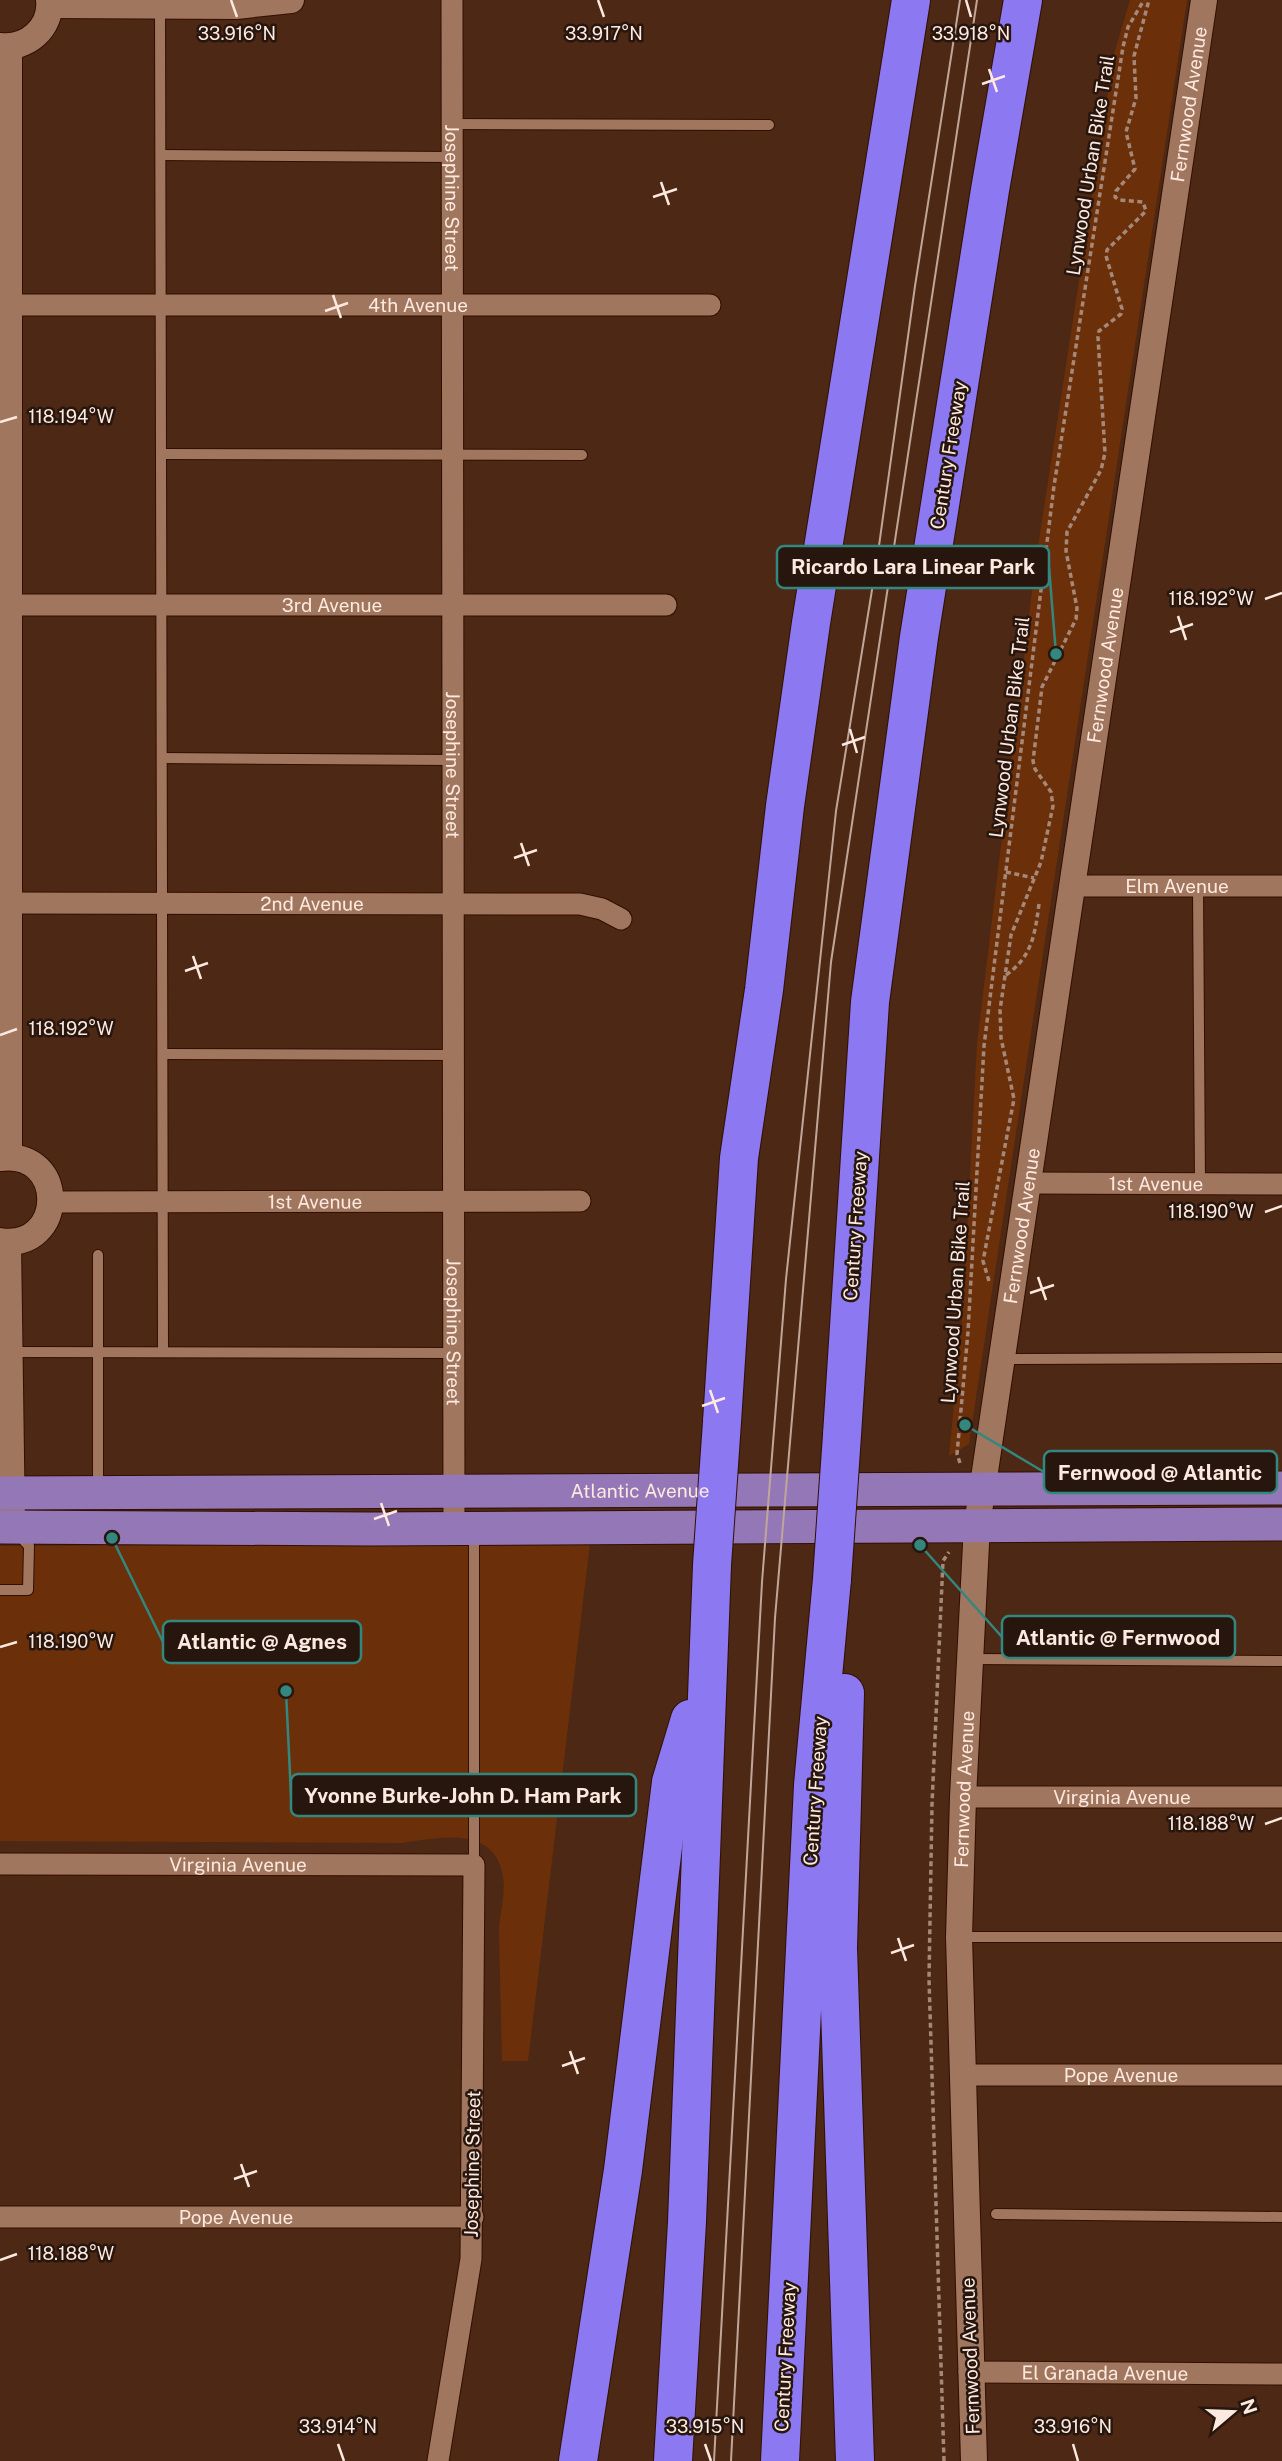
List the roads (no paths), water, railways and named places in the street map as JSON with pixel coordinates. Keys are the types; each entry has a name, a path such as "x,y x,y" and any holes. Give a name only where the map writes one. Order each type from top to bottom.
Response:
{"highway":[{"path":"673,2461 687,2222 706,1663 739,1158 764,990 783,819 817,582 910,4"},
{"name":"Century Freeway","path":"780,2461 813,1785 832,1592 870,1002 919,637 989,190 1023,4"},
{"path":"832,1592 845,1690 838,1948 855,2461"},
{"path":"578,2461 623,2170 671,1782 706,1663"},
{"path":"600,2461 623,2170"}],"main road":[{"name":"Atlantic Avenue","path":"6,1494 454,1493 971,1476 1282,1488"},
{"name":"Atlantic Avenue","path":"4,1530 1282,1524"}],"street":[{"path":"4,1530 4,1242 31,1236 41,1227 51,1202 50,1188 33,1165 5,1158 5,46 33,38 48,18 49,3 160,2 236,6 291,0"},
{"name":"Josephine Street","path":"452,0 454,1493 464,1528"},
{"name":"Fernwood Avenue","path":"974,2461 969,2372 959,1937 963,1797 978,1525 971,1476 1002,1359 1204,0"},
{"name":"4th Avenue","path":"5,305 710,305"},
{"name":"3rd Avenue","path":"5,605 666,605"},
{"name":"Elm Avenue","path":"1072,886 1282,886"},
{"name":"2nd Avenue","path":"5,903 580,904 602,909 621,919"},
{"name":"1st Avenue","path":"1028,1183 1282,1184"},
{"name":"1st Avenue","path":"51,1202 580,1201"},
{"name":"Virginia Avenue","path":"963,1797 1282,1797"},
{"name":"Virginia Avenue","path":"0,1864 474,1865"},
{"name":"Josephine Street","path":"438,2461 471,2259 474,1865"},
{"name":"Pope Avenue","path":"962,2075 1282,2075"},
{"name":"Pope Avenue","path":"0,2217 473,2217"},
{"name":"El Granada Avenue","path":"969,2372 1282,2374"}],"lane":[{"path":"160,2 163,1350"},
{"path":"452,124 769,125"},
{"path":"161,155 452,158"},
{"path":"161,454 582,455"},
{"path":"162,758 453,760"},
{"path":"1198,886 1200,1183"},
{"path":"163,1054 453,1055"},
{"path":"98,1255 98,1494"},
{"path":"5,1352 163,1350 454,1353"},
{"path":"1002,1359 1282,1358"},
{"path":"464,1528 474,1865"},
{"path":"0,1590 28,1590 29,1546 4,1530"},
{"path":"970,1659 1282,1661"},
{"path":"959,1937 1282,1937"},
{"path":"996,2214 1282,2217"}],"tram line":[{"path":"714,2461 762,1582 786,1279 836,811 878,553 915,286 960,0"},
{"path":"731,2461 775,1618 831,962 977,0"}],"place":[{"name":"Ricardo Lara Linear Park","path":"1056,654"},
{"name":"Fernwood @ Atlantic","path":"965,1425"},
{"name":"Atlantic @ Agnes","path":"112,1538"},
{"name":"Atlantic @ Fernwood","path":"920,1545"},
{"name":"Yvonne Burke-John D. Ham Park","path":"286,1691"}]}
